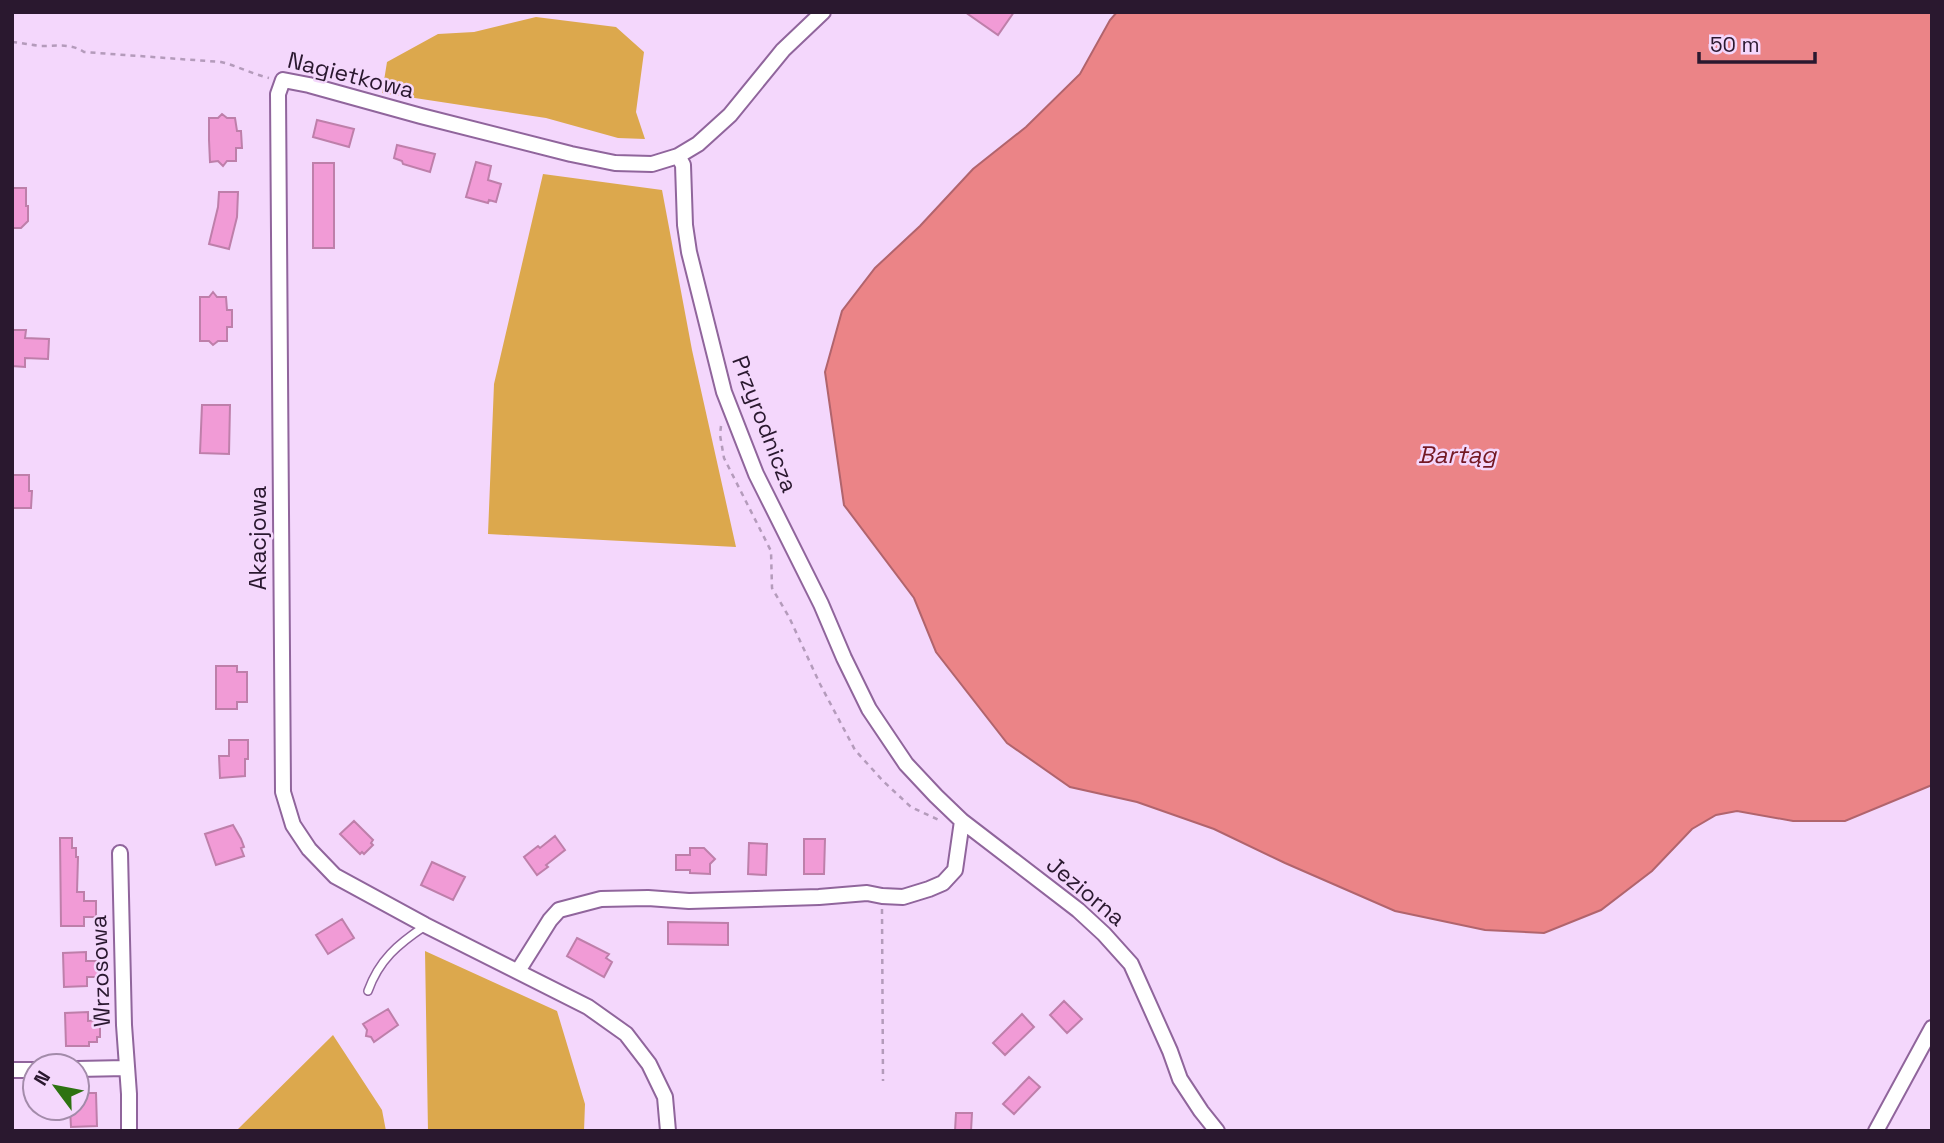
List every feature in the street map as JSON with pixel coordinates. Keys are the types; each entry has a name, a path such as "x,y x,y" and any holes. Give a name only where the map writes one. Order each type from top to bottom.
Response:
{"street":[{"path":"678,156 698,144 730,115 783,50 823,12"},
{"name":"Nagietkowa","path":"284,80 615,163 652,163 678,156"},
{"name":"Akacjowa","path":"284,80 278,94 283,792 293,825 309,849 335,876 425,925 588,1007 626,1034 649,1064 665,1097 668,1131"},
{"name":"Przyrodnicza","path":"678,156 683,165 685,225 701,300 724,392 756,474 821,604 869,709 906,764 962,821"},
{"path":"518,971 559,910 601,899 689,901 867,893 904,897 929,889 943,883 955,870 962,821"},
{"name":"Jeziorna","path":"962,821 1078,909 1131,964 1180,1079 1217,1131"},
{"name":"Wrzosowa","path":"120,853 129,1131"},
{"path":"1876,1131 1932,1028"},
{"path":"91,1069 126,1068"}],"lane":[{"path":"368,990 382,962 425,925"}],"path":[{"name":"Nagietkowa","path":"12,42 78,47 84,52 221,62 241,67 255,75 284,80"},
{"path":"721,424 724,458 771,551 772,588 855,750 911,807 938,821 962,821"},
{"path":"882,896 883,1081"}],"shaded area":[{"path":"536,17 616,27 644,52 636,112 645,139 618,138 546,118 382,93 387,62 438,34 474,32"},
{"path":"543,174 662,190 692,350 736,547 488,534 494,384"},
{"path":"425,951 557,1011 585,1104 584,1131 428,1131"},
{"path":"333,1035 382,1110 386,1131 236,1131"}],"water":[{"name":"Bartąg","path":"1117,12 1932,12 1932,785 1845,821 1793,821 1737,811 1716,815 1692,829 1652,871 1601,910 1544,933 1485,930 1395,911 1214,829 1137,802 1070,787 1007,743 936,652 914,598 844,505 825,372 842,311 875,268 920,226 973,169 1026,127 1080,74"}],"building":[{"path":"965,12 1014,12 998,35"},
{"path":"222,114 227,118 235,118 237,131 241,131 242,148 236,148 236,161 227,161 223,166 218,161 210,162 209,140 209,118 218,118"},
{"path":"317,120 354,129 349,147 313,137"},
{"path":"397,145 435,154 430,172 403,164 394,158"},
{"path":"476,162 491,166 488,180 501,184 496,202 489,200 488,203 466,197"},
{"path":"313,163 334,163 334,248 313,248"},
{"path":"12,188 26,188 28,221 21,228 12,228"},
{"path":"219,192 238,192 237,217 229,249 209,244"},
{"path":"213,292 217,297 226,297 227,310 232,310 232,327 227,327 227,341 218,341 213,345 209,341 200,341 200,297 209,297"},
{"path":"12,330 26,330 25,338 49,339 48,359 25,358 25,367 12,366"},
{"path":"202,405 230,405 229,454 200,453"},
{"path":"12,475 29,475 31,508 12,508"},
{"path":"216,666 237,666 237,672 247,672 247,702 237,702 237,709 216,709"},
{"path":"229,740 248,740 245,776 220,778 219,756 229,756"},
{"path":"354,821 373,840 373,845 364,854 360,854 340,834"},
{"path":"233,825 244,847 241,848 244,856 216,865 205,834"},
{"path":"555,836 565,850 537,875 524,857"},
{"path":"60,838 72,838 72,848 76,848 77,892 84,892 84,901 96,901 96,917 84,917 84,926 61,926"},
{"path":"804,839 825,839 824,874 804,874"},
{"path":"749,843 767,844 766,875 748,874"},
{"path":"690,848 704,848 715,859 710,864 710,874 676,870 676,855 690,855"},
{"path":"432,862 465,877 453,900 421,885"},
{"path":"342,919 354,938 328,954 316,935"},
{"path":"668,922 728,923 728,945 668,944"},
{"path":"577,938 609,954 606,958 612,962 604,977 567,956"},
{"path":"86,952 86,961 98,961 98,977 87,977 87,986 64,987 63,953"},
{"path":"1064,1001 1082,1019 1067,1033 1050,1015"},
{"path":"388,1009 398,1025 374,1042 371,1037 366,1036 367,1030 363,1024"},
{"path":"88,1012 88,1021 100,1020 100,1037 97,1037 97,1042 89,1042 89,1046 66,1046 65,1013"},
{"path":"1022,1014 1034,1027 1005,1055 993,1043"},
{"path":"1029,1077 1040,1087 1014,1114 1003,1104"},
{"path":"91,1093 96,1093 97,1126 71,1127 71,1122 91,1122"},
{"path":"956,1113 972,1113 971,1131 955,1131"}]}
